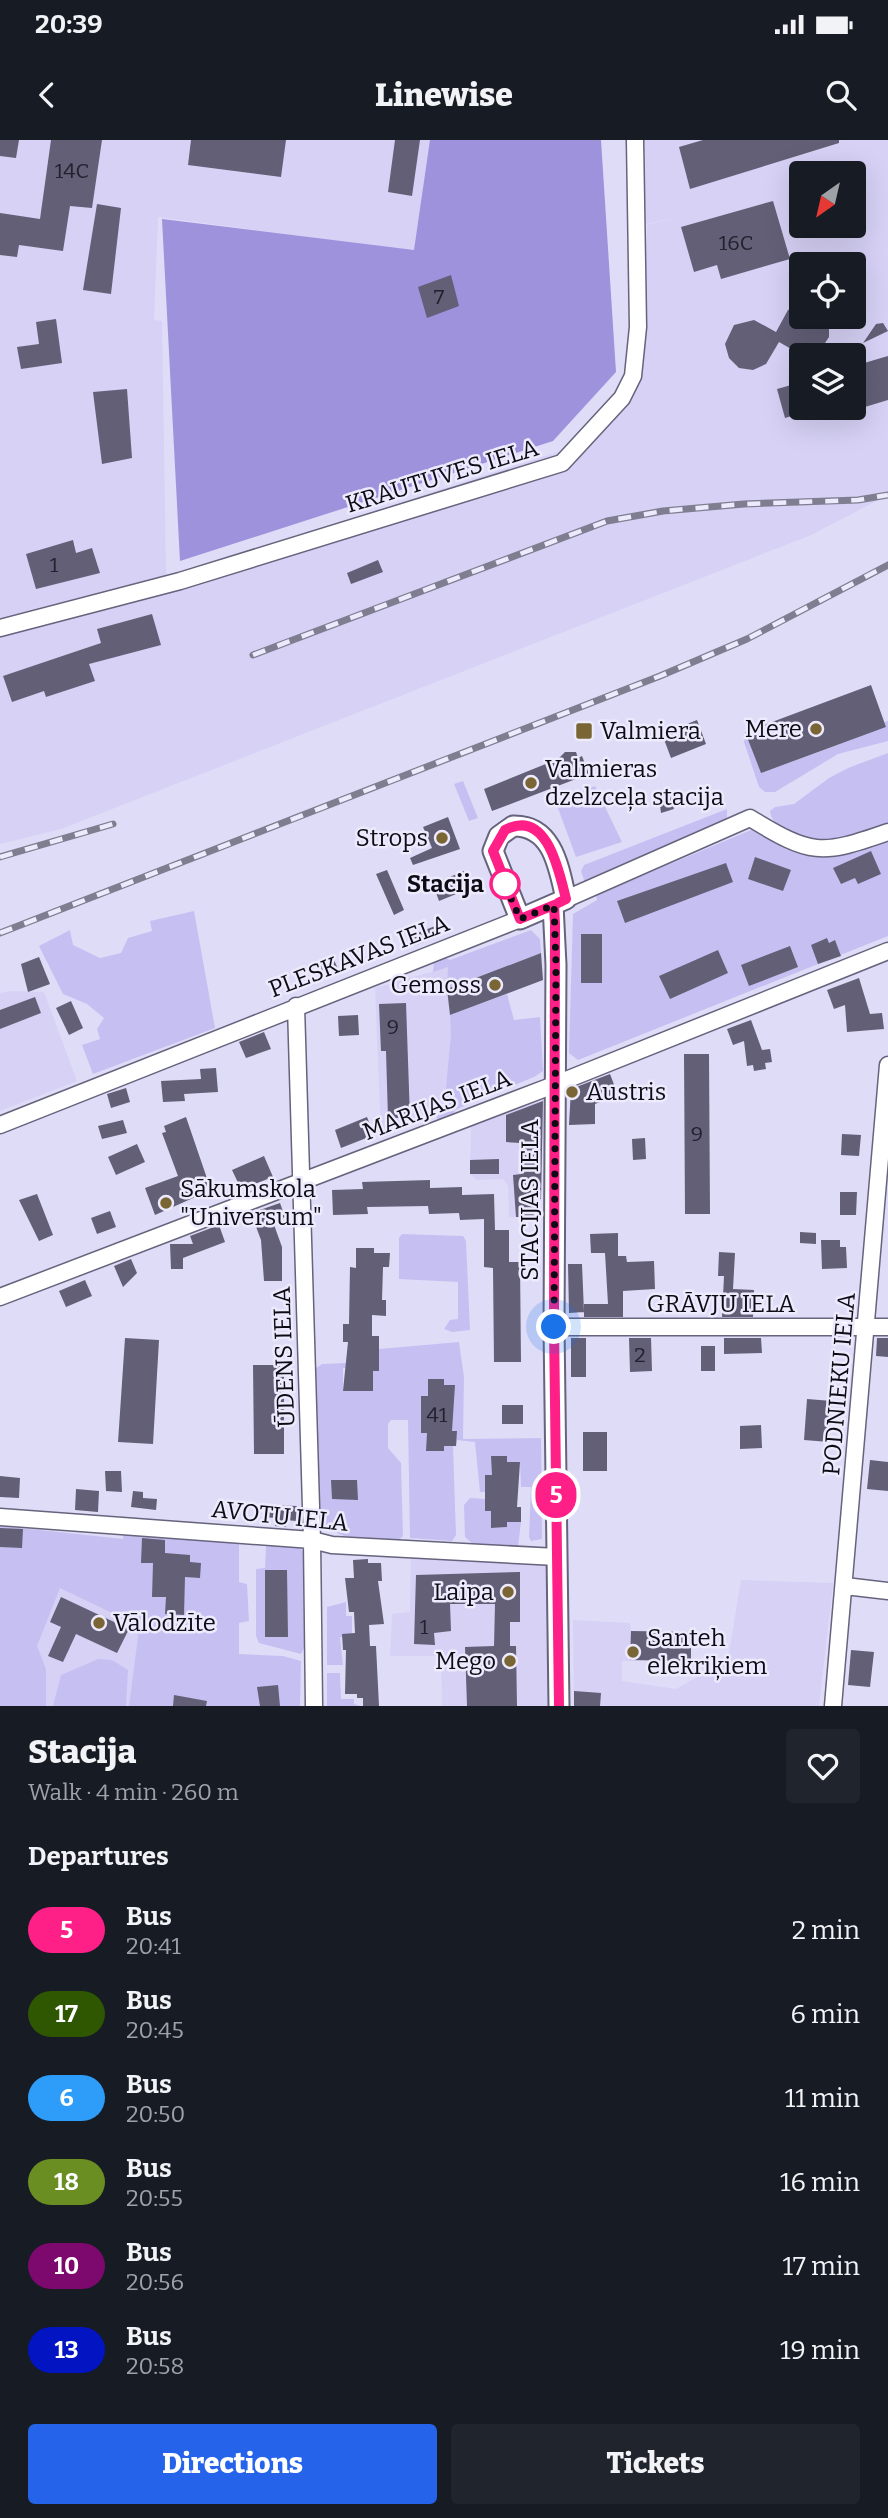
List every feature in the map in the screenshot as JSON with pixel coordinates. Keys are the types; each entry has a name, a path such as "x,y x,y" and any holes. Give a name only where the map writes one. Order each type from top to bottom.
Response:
{"main road":[{"name":"STACIJAS IELA","path":"520,919 493,851 499,836 513,826 534,829 549,843 560,902 554,1327 559,1706"},
{"name":"PLESKAVAS IELA","path":"520,919 560,902"}],"street":[{"name":"KRAUTUVES IELA","path":"0,628 180,581 562,463 622,398 633,376 638,327 635,140"},
{"name":"PLESKAVAS IELA","path":"560,902 750,818 792,843 823,850 888,832"},
{"name":"PLESKAVAS IELA","path":"0,1125 520,919"},
{"name":"MARIJAS IELA","path":"0,1297 302,1182 888,951"},
{"name":"ŪDENS IELA","path":"296,1006 312,1540 314,1706"},
{"name":"PODNIEKU IELA","path":"833,1706 888,1065"},
{"name":"GRĀVJU IELA","path":"554,1327 888,1326"},
{"name":"AVOTU IELA","path":"0,1517 312,1540 332,1545 557,1557"},
{"path":"845,1586 888,1591"}],"shaded area":[{"path":"0,140 431,140 415,251 158,217 154,320 162,321 166,578 564,450 634,396 643,327 647,225 682,216 647,224 625,140 888,140 888,495 811,535 61,829 0,844"},
{"path":"430,140 601,140 616,372 553,441 180,561 162,219 414,250"},
{"path":"888,721 888,741 838,754 775,792 765,792 759,787 744,742 745,732 761,773 886,727 884,722"},
{"path":"888,753 888,825 848,838 820,842 794,837 773,819 770,811 775,807 794,804 829,778"},
{"path":"463,781 478,818 469,821 454,784"},
{"path":"595,786 622,842 576,857 556,803"},
{"path":"727,809 727,820 585,883 581,871 584,865"},
{"path":"751,830 790,848 819,855 847,851 888,837 888,936 578,1060 569,1053 573,914 597,900 596,895"},
{"path":"194,911 215,1028 93,1074 82,1045 100,1039 97,1029 104,1018 87,1004 63,994 39,946 70,930 73,945 100,958 121,953 128,938 152,931 150,921"},
{"path":"531,930 540,939 541,953 447,989 448,967 433,972 434,959 441,956 450,960"},
{"path":"448,967 451,1034 444,1108 431,1112 427,1119 381,1132 375,988"},
{"path":"44,992 77,1081 0,1111 0,993"},
{"path":"507,994 514,1020 540,1017 543,1071 455,1110 452,1119 439,1122 433,1111 444,1108 451,1034 450,1015"},
{"path":"543,1100 541,1199 533,1200 534,1217 509,1217 508,1186 503,1179 477,1180 470,1174 471,1125"},
{"path":"402,1234 463,1236 466,1241 470,1330 452,1332 444,1329 450,1320 458,1319 458,1282 399,1279 399,1238"},
{"path":"459,1342 464,1377 463,1439 541,1438 542,1539 531,1541 529,1537 531,1487 521,1487 520,1462 507,1462 506,1456 492,1456 492,1475 485,1476 485,1492 480,1492 475,1442 457,1440 456,1446 453,1446 456,1535 452,1541 410,1538 408,1420 391,1420 388,1424 388,1448 401,1463 403,1536 399,1540 363,1540 330,1529 318,1510 315,1369 322,1364 347,1363 347,1368 343,1368 343,1390 373,1391 373,1371 379,1349"},
{"path":"470,1498 485,1499 485,1511 491,1511 491,1528 507,1527 507,1522 521,1522 518,1547 474,1545 465,1537 464,1505"},
{"path":"0,1526 123,1539 124,1533 239,1541 239,1582 247,1584 249,1621 239,1623 239,1654 283,1656 301,1661 300,1706 129,1706 138,1637 135,1624 60,1588 37,1646 46,1669 46,1706 0,1706"},
{"name":"Vālodzīte","path":"34,1529 124,1539 167,1706 30,1706"},
{"path":"266,1545 300,1548 303,1551 304,1648 301,1654 259,1643 256,1636 256,1569 265,1568"},
{"path":"411,1552 558,1561 557,1706 442,1706 441,1656 390,1656 392,1614 410,1612"},
{"path":"741,1580 833,1583 819,1706 574,1706 573,1620 630,1623 631,1631 691,1632 691,1661 622,1661 622,1681 676,1689 720,1664 729,1653"},
{"path":"346,1602 346,1616 352,1616 352,1637 340,1637 343,1665 327,1665 327,1607"},
{"path":"98,1659 112,1660 128,1670 126,1706 53,1706 61,1675"},
{"path":"327,1673 340,1673 341,1699 354,1699 354,1704 360,1706 327,1706"}],"building":[{"path":"0,140 19,140 16,158 0,156"},
{"path":"51,140 102,140 92,208 70,206 63,251 19,245 17,257 0,255 0,213 40,219"},
{"path":"191,140 286,140 281,177 188,165"},
{"path":"395,140 420,140 412,196 388,192"},
{"path":"703,140 839,140 839,143 690,189 679,147"},
{"path":"773,201 789,259 721,279 717,265 694,272 681,227"},
{"path":"97,204 121,208 111,294 83,290"},
{"path":"451,275 459,306 427,318 418,287"},
{"path":"788,310 789,329 829,329 829,337 825,343 789,343 789,348 779,342 766,364 753,370 739,368 729,358 725,344 734,325 754,320 776,332"},
{"path":"56,319 62,363 21,369 17,347 39,344 36,322"},
{"path":"883,323 888,331 863,343 876,324"},
{"path":"888,356 888,400 866,407 866,362"},
{"path":"789,386 789,417 785,418 777,389"},
{"path":"127,389 132,458 102,464 93,392"},
{"path":"73,540 76,553 92,548 100,573 36,589 26,554"},
{"path":"378,560 383,572 351,584 347,573"},
{"path":"152,614 161,645 89,664 95,681 46,697 44,691 12,702 3,676 101,643 97,629"},
{"name":"Mere","path":"871,685 886,727 761,773 745,732"},
{"path":"697,720 706,744 671,758 662,734"},
{"name":"Valmieras dzelzceļa stacija","path":"565,752 576,752 578,758 582,756 589,774 492,811 484,789 558,759"},
{"path":"669,793 674,809 661,813 659,797"},
{"name":"Strops","path":"448,817 460,849 413,865 410,858 432,848 423,827"},
{"path":"871,851 881,874 858,884 855,878 841,884 833,868"},
{"path":"755,857 791,870 783,891 748,879"},
{"path":"726,863 733,882 625,923 617,901"},
{"path":"387,870 404,910 394,915 376,874"},
{"path":"464,871 471,888 439,901 433,884"},
{"path":"435,926 439,936 414,946 410,936"},
{"path":"581,934 602,934 602,983 581,983"},
{"path":"827,938 829,943 835,940 841,956 818,964 811,945"},
{"path":"790,946 798,967 749,986 741,965"},
{"path":"718,950 728,973 670,999 659,976"},
{"name":"Gemoss","path":"541,953 543,980 450,1015 447,989"},
{"path":"39,957 50,984 28,992 21,964"},
{"path":"333,958 339,971 325,977 319,963"},
{"path":"859,978 870,1014 882,1013 884,1029 847,1032 845,1005 834,1009 827,990"},
{"path":"35,997 41,1013 0,1029 0,1010"},
{"path":"71,1001 83,1028 69,1035 56,1008"},
{"path":"406,1003 410,1118 388,1118 386,1051 381,1051 379,1004"},
{"path":"358,1015 359,1035 339,1036 338,1016"},
{"path":"751,1020 762,1050 770,1049 772,1062 765,1063 766,1069 754,1071 753,1065 747,1066 744,1041 733,1045 727,1029"},
{"path":"264,1032 271,1049 246,1058 239,1042"},
{"path":"684,1054 709,1054 710,1214 685,1214"},
{"path":"216,1068 218,1092 184,1094 185,1101 163,1102 161,1081 201,1079 200,1069"},
{"path":"610,1074 618,1095 595,1104 595,1124 569,1125 571,1089"},
{"path":"126,1088 130,1102 111,1108 107,1094"},
{"path":"543,1101 541,1199 533,1199 534,1217 516,1217 513,1175 521,1174 520,1143 506,1142 506,1115"},
{"path":"186,1117 211,1190 155,1215 145,1188 178,1176 162,1133 166,1132 164,1126"},
{"path":"367,1117 374,1135 341,1148 335,1130"},
{"path":"123,1120 127,1133 102,1139 98,1126"},
{"path":"842,1134 861,1135 859,1156 841,1155"},
{"path":"645,1138 646,1159 633,1160 632,1139"},
{"path":"137,1144 145,1162 116,1175 108,1157"},
{"path":"264,1156 273,1177 241,1189 232,1170"},
{"path":"499,1159 499,1174 470,1174 470,1160"},
{"path":"430,1180 430,1188 462,1187 462,1195 494,1194 495,1230 509,1230 509,1262 520,1262 521,1362 494,1362 493,1268 484,1267 484,1219 460,1220 459,1213 429,1214 428,1206 367,1207 368,1214 333,1215 332,1190 363,1189 362,1182"},
{"path":"840,1192 857,1192 856,1215 840,1215"},
{"path":"37,1194 53,1235 39,1241 19,1200"},
{"path":"280,1203 285,1217 273,1222 282,1247 282,1281 264,1281 261,1240 255,1224 260,1218 257,1211"},
{"path":"110,1211 116,1227 97,1234 91,1218"},
{"path":"219,1225 225,1242 183,1258 183,1269 171,1269 170,1244 193,1244 190,1236"},
{"path":"800,1232 816,1233 816,1244 800,1243"},
{"path":"618,1233 618,1256 626,1256 627,1262 654,1261 655,1289 623,1291 623,1317 584,1317 584,1304 608,1304 605,1253 591,1253 590,1234"},
{"path":"821,1240 840,1240 840,1247 846,1247 847,1268 822,1269"},
{"path":"356,1248 374,1248 374,1253 390,1253 389,1267 383,1267 382,1300 386,1300 386,1316 372,1315 372,1336 379,1336 379,1371 373,1371 373,1391 343,1391 348,1342 343,1342 343,1324 349,1324 350,1267 356,1268"},
{"path":"719,1252 735,1253 733,1289 754,1290 753,1317 722,1317 724,1276 718,1276"},
{"path":"131,1259 137,1273 123,1287 114,1266"},
{"path":"568,1264 582,1264 584,1312 569,1313"},
{"path":"85,1280 92,1296 66,1307 59,1291"},
{"path":"125,1338 159,1340 153,1444 118,1442"},
{"path":"571,1338 586,1338 586,1377 571,1377"},
{"path":"629,1338 651,1338 652,1371 630,1372"},
{"path":"724,1338 761,1338 762,1353 724,1354"},
{"path":"877,1338 888,1338 888,1357 876,1356"},
{"path":"701,1346 715,1346 715,1371 701,1371"},
{"path":"253,1365 284,1365 284,1454 254,1454"},
{"path":"428,1379 444,1379 444,1385 455,1385 452,1431 457,1431 456,1446 444,1446 444,1451 426,1451 427,1433 421,1433 421,1396 428,1396"},
{"path":"807,1399 832,1401 829,1442 804,1440"},
{"path":"502,1405 523,1405 523,1424 502,1424"},
{"path":"761,1425 762,1448 740,1449 740,1426"},
{"path":"583,1432 607,1432 607,1471 583,1471"},
{"path":"491,1456 507,1456 507,1462 520,1462 517,1507 521,1507 521,1522 507,1522 507,1527 491,1528 491,1511 485,1511 485,1475 492,1475"},
{"path":"870,1460 888,1462 888,1491 867,1489"},
{"path":"105,1471 121,1471 122,1492 106,1491"},
{"path":"0,1476 20,1478 19,1498 0,1497"},
{"path":"331,1480 357,1480 358,1500 332,1499"},
{"path":"76,1489 99,1491 98,1512 75,1510"},
{"path":"133,1491 143,1492 143,1498 157,1499 156,1510 131,1507"},
{"path":"264,1505 297,1506 296,1521 287,1520 286,1527 275,1526 275,1518 264,1517"},
{"path":"0,1528 23,1529 22,1548 0,1547"},
{"path":"142,1538 165,1540 165,1553 190,1555 190,1562 201,1563 200,1578 185,1577 184,1615 165,1614 166,1597 152,1597 153,1563 141,1563"},
{"path":"368,1559 368,1563 381,1563 382,1581 378,1581 384,1624 369,1625 370,1646 376,1646 379,1706 363,1706 363,1698 357,1698 357,1694 345,1694 346,1650 343,1650 342,1634 355,1633 354,1612 349,1612 345,1578 354,1578 353,1560"},
{"path":"265,1570 287,1570 288,1637 265,1637"},
{"path":"520,1572 520,1622 510,1622 510,1646 516,1646 517,1706 467,1706 465,1647 494,1646 495,1604 450,1604 451,1631 434,1633 435,1645 414,1644 416,1575"},
{"path":"61,1597 129,1629 117,1653 76,1634 63,1662 48,1656 61,1627 50,1622"},
{"path":"631,1631 691,1632 691,1661 630,1660"},
{"path":"851,1650 874,1652 870,1687 848,1685"},
{"path":"278,1685 280,1706 260,1706 257,1687"},
{"path":"574,1691 601,1693 600,1706 574,1706"},
{"path":"174,1695 207,1701 206,1706 173,1706"}],"railway":[{"path":"253,655 607,521 663,511 744,504 858,500 888,495"},
{"path":"0,933 660,676 747,639 888,565"},
{"path":"0,857 113,824"}],"bus line":[{"name":"5","path":"558,903 566,899 549,843 534,829 513,826 505,830 499,836 493,851 520,919 554,905 554,1327 559,1706"}],"place":[{"name":"Mere","path":"816,729"},
{"name":"Valmiera","path":"584,731"},
{"name":"Valmieras dzelzceļa stacija","path":"531,783"},
{"name":"Strops","path":"442,838"},
{"name":"Stacija","path":"505,884"},
{"name":"Gemoss","path":"495,985"},
{"name":"Austris","path":"572,1092"},
{"name":"Sākumskola \"Universum\"","path":"166,1203"},
{"name":"Laipa","path":"508,1592"},
{"name":"Vālodzīte","path":"99,1623"},
{"name":"Santeh elekriķiem","path":"633,1652"},
{"name":"Mego","path":"510,1661"}],"route":[{"path":"505,884 503,880 520,919 554,905 554,1327"}]}
